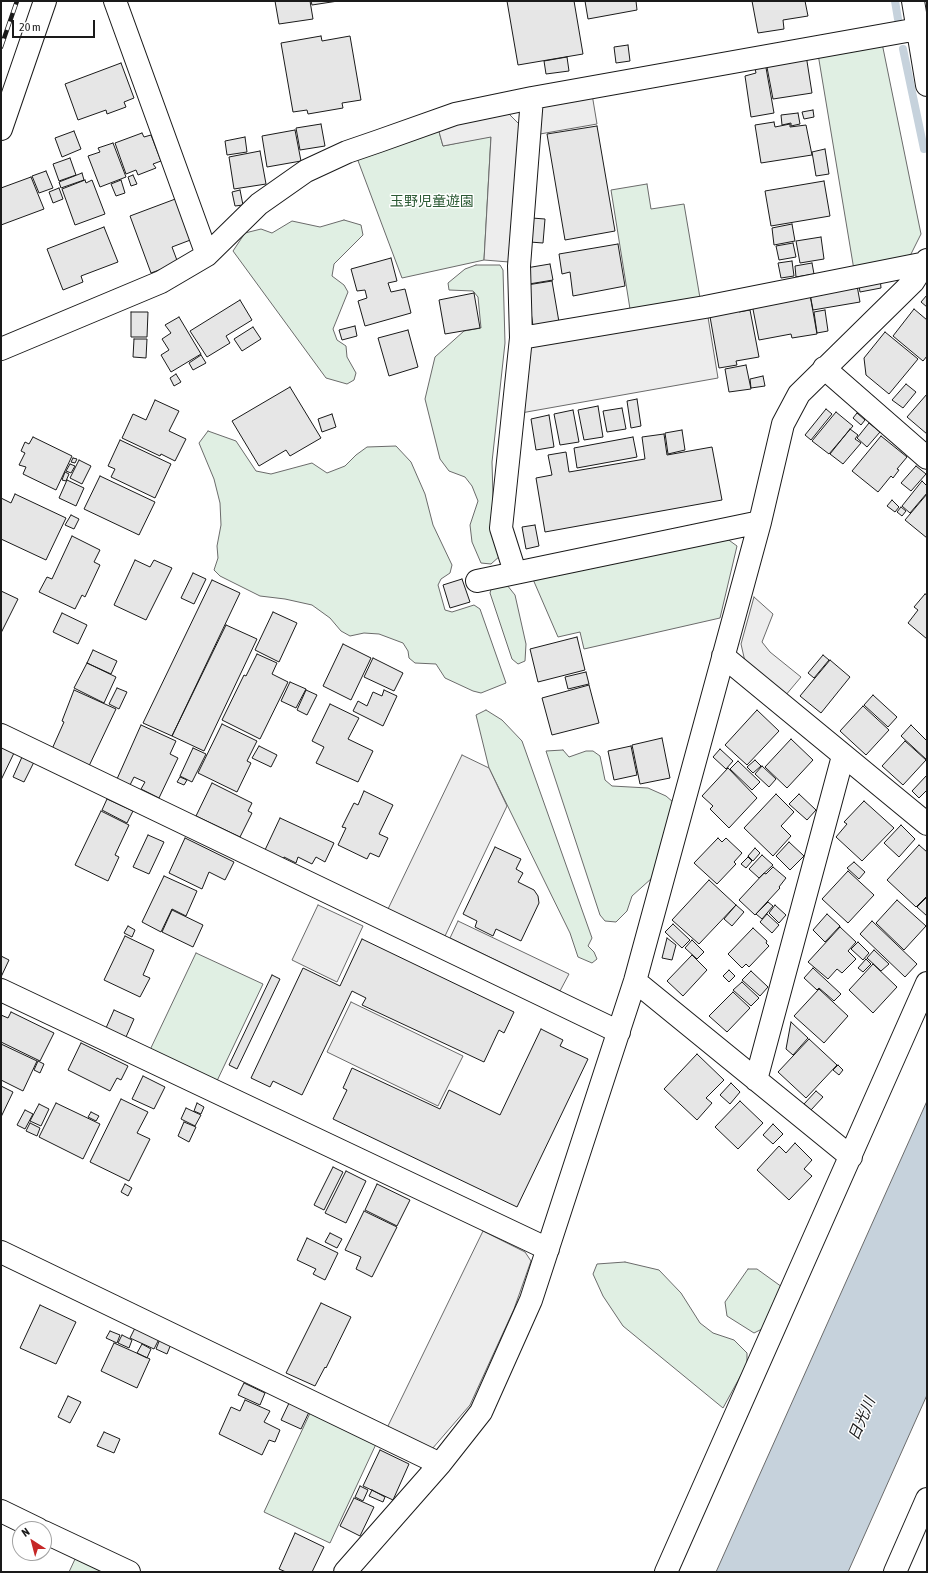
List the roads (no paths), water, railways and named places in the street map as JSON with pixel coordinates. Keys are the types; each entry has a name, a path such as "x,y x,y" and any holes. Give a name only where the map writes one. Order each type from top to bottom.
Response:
{"street":[{"path":"1,129 45,1"},
{"path":"115,1 207,255"},
{"path":"1,349 161,282 207,255 259,204 306,171 347,152 455,114 918,13 927,85"},
{"path":"515,572 501,528 521,338 519,266 532,98"},
{"path":"521,338 705,307 926,261"},
{"path":"345,1572 440,1464 481,1412 532,1300 635,981 760,522 783,424 799,394 913,282 926,261"},
{"path":"824,368 927,458"},
{"path":"477,581 760,522"},
{"path":"723,656 927,824"},
{"path":"1,735 619,1032"},
{"path":"756,1080 843,756"},
{"path":"635,981 851,1157"},
{"path":"666,1572 927,983"},
{"path":"1,990 548,1249"},
{"path":"1,1252 440,1464"},
{"path":"895,1572 927,1499"},
{"path":"1,1511 22,1521"},
{"path":"52,1536 129,1572"}],"water":[{"name":"日光川","path":"927,1101 927,1395 848,1572 716,1572"}],"waterway":[{"path":"895,1 898,19"},
{"path":"903,49 924,149"}],"railway":[{"path":"1,47 17,1"}],"park label":[{"name":"玉野児童遊園","path":"432,202"}]}
